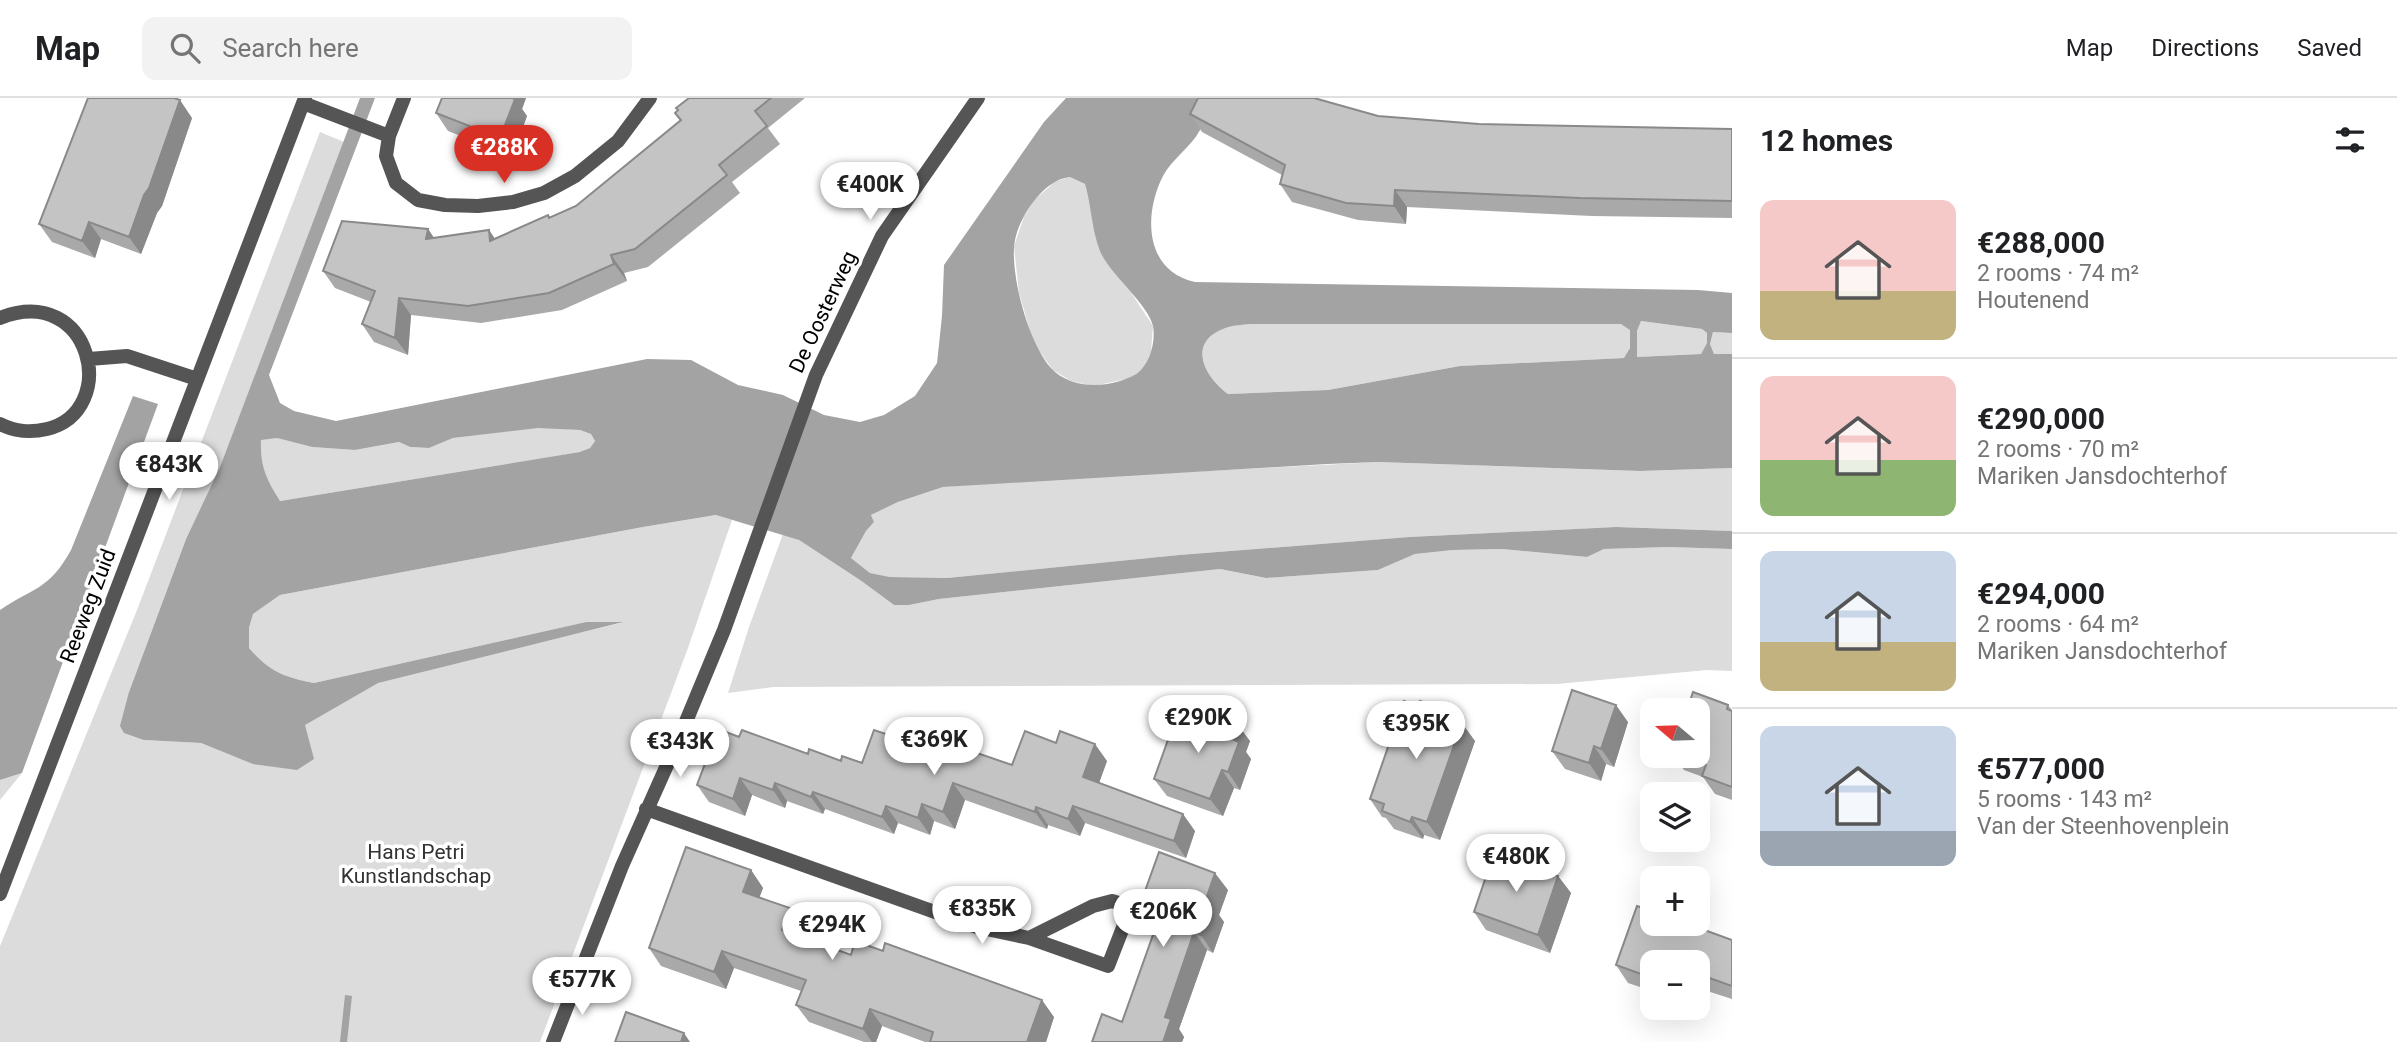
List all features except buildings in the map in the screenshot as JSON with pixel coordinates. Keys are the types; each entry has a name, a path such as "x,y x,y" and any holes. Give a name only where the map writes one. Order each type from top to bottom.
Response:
{"street":[{"path":"404,98 389,136 386,156 396,183 418,200 445,205 478,206 513,202 544,193 575,176 618,141 650,98"},
{"name":"De Oosterweg","path":"553,1042 646,810 699,693 816,376 882,236 978,98"},
{"path":"304,101 389,136"},
{"name":"Reeweg Zuid","path":"0,894 304,101"},
{"path":"0,318 16,312 36,311 54,316 70,326 82,341 89,359 89,380 83,400 70,416 52,428 32,432 11,429 0,424"},
{"path":"89,359 127,356 197,379"},
{"path":"646,810 976,927 1029,938 1108,966 1131,907 1112,901 1093,906 1029,938"}],"green space":[{"name":"Hans Petri Kunstlandschap","path":"320,132 344,142 220,467 186,539 129,692 144,740 201,743 234,756 382,675 435,668 620,623 586,622 314,683 278,672 249,648 249,628 253,614 280,595 717,515 732,520 688,648 540,1042 0,1042 0,946 137,610"},
{"path":"1070,177 1085,184 1092,204 1096,239 1153,326 1151,352 1144,369 1127,379 1093,386 1071,381 1053,370 1034,344 1019,293 1014,246 1024,217 1034,200 1056,181"},
{"path":"1641,321 1702,329 1707,333 1707,343 1701,354 1637,357 1637,331"},
{"path":"1622,324 1630,329 1630,348 1625,358 1460,366 1328,390 1228,394 1205,367 1203,348 1207,340 1216,333 1231,326"},
{"path":"1713,332 1732,333 1732,354 1714,354 1710,344"},
{"path":"538,427 580,430 591,434 595,441 590,448 581,452 280,501 268,479 262,457 261,439 277,438 312,447 355,450 399,442 410,447 429,448 453,438"},
{"path":"1378,462 1640,471 1732,468 1732,531 1616,527 1409,537 1179,555 947,578 890,577 870,573 851,558 874,522 871,515 898,502 943,487"},
{"path":"783,534 799,540 894,605 1220,569 1266,578 1378,570 1415,554 1453,550 1502,549 1587,557 1604,549 1732,549 1732,671 1707,670 1557,684 773,687 728,693"},
{"path":"22,773 0,800 0,780"}],"shaded area":[{"path":"360,98 375,98 269,375 280,403 294,411 336,421 647,359 691,360 738,385 783,395 824,415 860,422 884,415 915,396 937,363 944,265 1044,122 1066,98 1206,98 1202,127 1163,176 1153,207 1151,224 1158,254 1166,266 1178,276 1195,282 1698,290 1732,293 1732,333 1713,332 1710,344 1714,354 1732,354 1732,468 1640,471 1378,462 943,487 898,502 871,515 874,522 851,558 870,573 890,577 947,578 1179,555 1409,537 1616,527 1732,531 1732,549 1604,549 1587,557 1502,549 1453,550 1415,554 1378,570 1266,578 1220,569 894,605 799,540 716,515 280,595 253,614 249,628 249,648 278,672 314,683 586,622 623,622 378,683 305,725 314,759 297,770 253,764 201,743 144,740 124,733 120,726 129,692 186,539 220,467","holes":["1070,177 1085,184 1103,257 1145,309 1153,326 1148,360 1141,370 1126,379 1092,385 1070,381 1051,368 1029,328 1016,277 1015,239 1027,211 1040,194 1057,181","1641,321 1702,329 1707,333 1707,343 1701,354 1637,357 1637,331","1621,324 1630,330 1630,348 1624,358 1460,366 1328,390 1228,394 1205,367 1203,348 1207,340 1216,333 1231,326","538,428 580,430 591,434 595,441 590,448 580,452 280,501 263,465 261,440 277,438 312,447 355,450 399,442 410,447 429,448 453,438"]},
{"path":"133,396 158,404 22,773 0,780 0,610 40,586 63,563 71,550"},
{"path":"345,995 352,996 347,1042 340,1042"}]}
